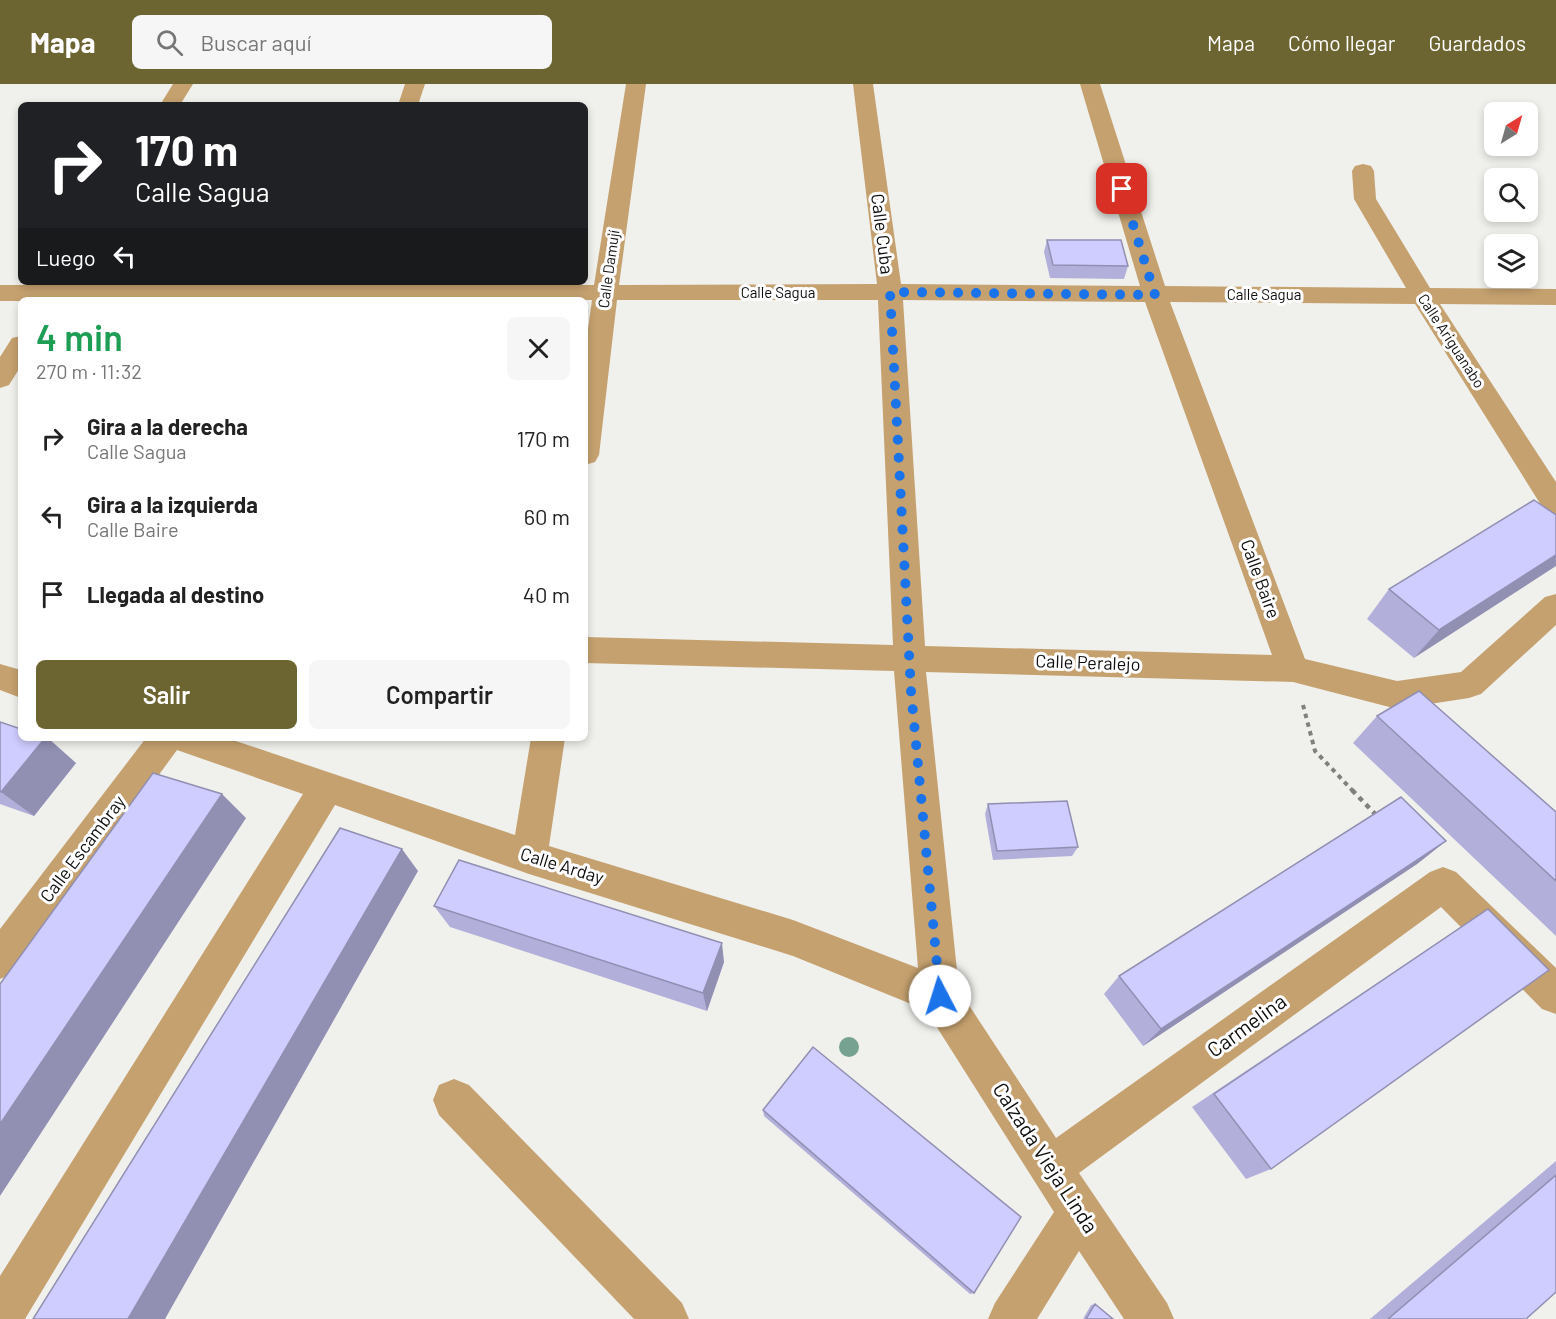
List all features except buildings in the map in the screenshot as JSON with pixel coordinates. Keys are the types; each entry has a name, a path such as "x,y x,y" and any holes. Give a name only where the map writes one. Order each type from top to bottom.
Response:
{"street":[{"path":"172,102 183,84"},
{"path":"409,102 415,84"},
{"name":"Calle Damují","path":"588,431 605,294 636,84"},
{"name":"Calle Cuba","path":"863,84 890,292 910,658 940,996"},
{"name":"Calle Baire","path":"1090,84 1155,295 1293,669"},
{"name":"Calle Ariguanabo","path":"1364,171 1365,199 1422,296 1556,505"},
{"name":"Calle Sagua","path":"0,293 890,292 1556,297"},
{"path":"0,379 18,349"},
{"name":"Calle Peralejo","path":"588,650 1293,669 1397,695 1469,684 1556,606"},
{"path":"0,677 18,683"},
{"name":"Calle Escambray","path":"0,960 164,741"},
{"name":"Calle Arday","path":"193,741 530,857 793,938 940,996"},
{"path":"530,857 548,741"},
{"path":"0,1318 327,787"},
{"name":"Carmelina","path":"1051,1168 1443,884 1556,995"},
{"name":"Calzada Vieja Linda","path":"940,996 1151,1319"},
{"path":"454,1100 666,1319"},
{"path":"1011,1319 1079,1212"}],"path":[{"path":"1293,669 1315,751 1379,818"}],"route":[{"path":"940,996 911,691 890,292 1155,295 1122,189"}]}
